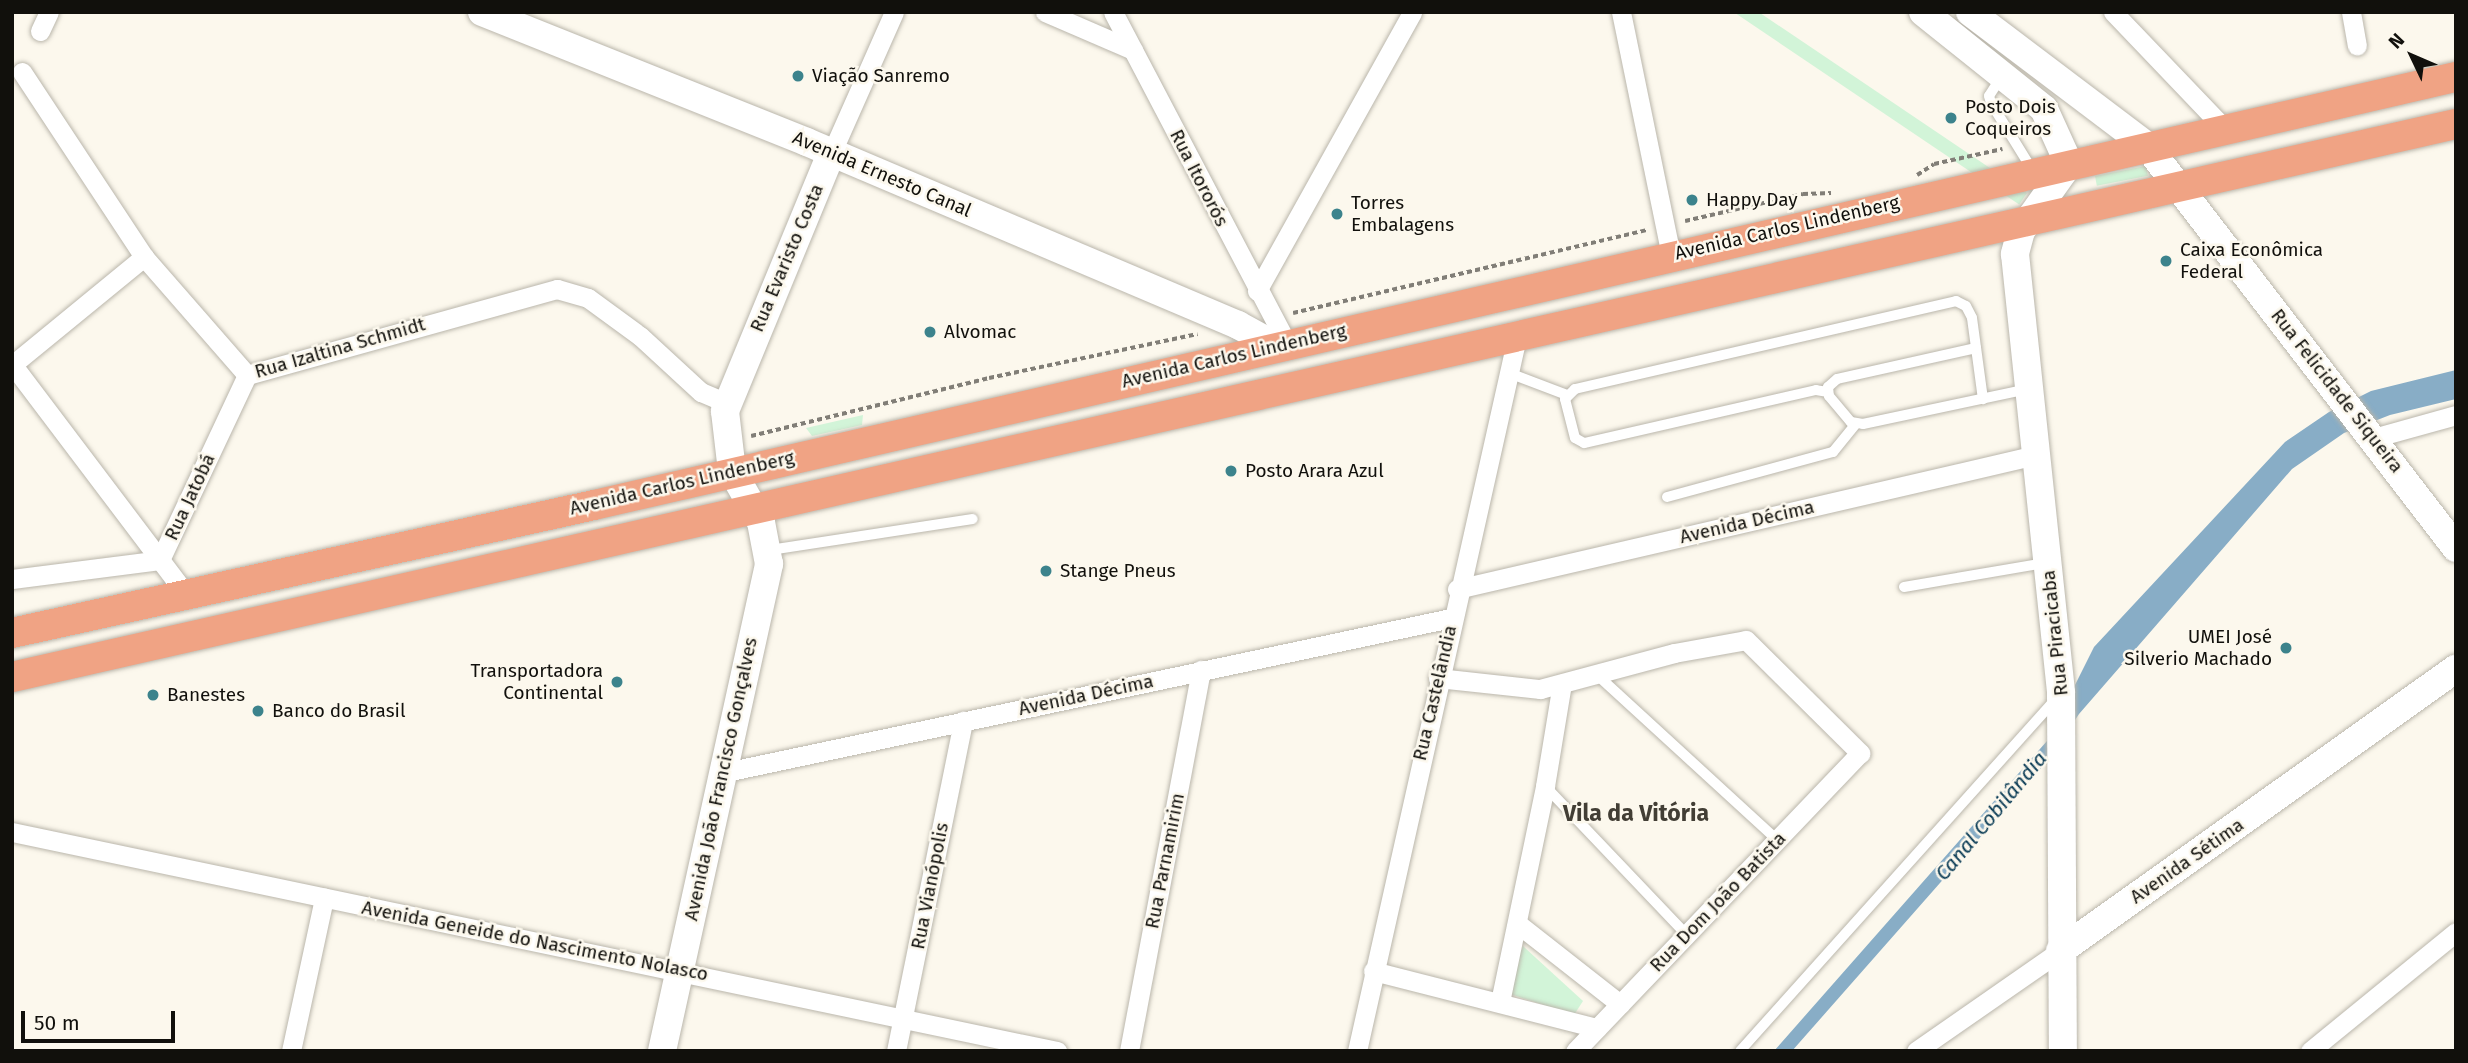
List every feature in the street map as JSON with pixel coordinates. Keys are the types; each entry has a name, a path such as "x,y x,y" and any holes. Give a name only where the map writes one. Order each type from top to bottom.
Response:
{"main road":[{"name":"Avenida Carlos Lindenberg","path":"12,633 188,597 729,456 1278,336 1671,255 2456,77"},
{"path":"12,677 2456,124"},
{"path":"2069,164 2080,207"}],"street":[{"path":"40,31 49,12"},
{"name":"Avenida Ernesto Canal","path":"482,12 832,152 1238,325 1278,336"},
{"name":"Rua Evaristo Costa","path":"729,456 727,403 894,12"},
{"path":"1045,12 1133,50"},
{"name":"Rua Itororós","path":"1113,12 1278,336"},
{"path":"1257,291 1412,12"},
{"path":"1620,12 1671,255"},
{"path":"1923,12 2004,75 2054,122 2069,164 2028,220"},
{"name":"Rua Felicidade Siqueira","path":"1970,12 2147,146 2345,398 2456,548"},
{"path":"2113,12 2224,128"},
{"path":"2351,12 2357,45"},
{"name":"Rua Izaltina Schmidt","path":"22,72 144,257 247,375 557,289 588,298 640,336 701,392 727,403"},
{"name":"Rua Piracicaba","path":"2028,220 2015,254 2061,697 2060,951 2063,1051"},
{"path":"144,257 12,365 188,597"},
{"name":"Rua Castelândia","path":"1357,1051 1457,589 1517,337"},
{"name":"Rua Jatobá","path":"12,579 160,560 247,375"},
{"path":"2371,434 2456,415"},
{"name":"Avenida Décima","path":"1457,589 2036,455"},
{"path":"729,456 754,509 769,550"},
{"name":"Avenida João Francisco Gonçalves","path":"662,1051 769,550"},
{"name":"Avenida Décima","path":"721,773 1451,618"},
{"name":"Rua Dom João Batista","path":"1575,1051 1860,753 1746,640 1594,673"},
{"name":"Avenida Sétima","path":"1916,1051 2456,669"},
{"name":"Rua Parnamirim","path":"1129,1051 1201,670"},
{"path":"1438,678 1520,689 1562,683 1594,673"},
{"path":"1500,1002 1545,786 1562,683"},
{"name":"Rua Vianópolis","path":"896,1051 963,721"},
{"name":"Avenida Geneide do Nascimento Nolasco","path":"12,832 904,1016 1057,1051"},
{"path":"291,1051 324,898"},
{"path":"1518,924 1620,1004"},
{"path":"2310,1051 2456,932"},
{"path":"1373,971 1597,1028"}],"lane":[{"path":"2004,75 1989,96 2033,171"},
{"path":"1567,395 1575,389 1956,301 1970,312 1983,399"},
{"path":"1828,392 1837,379 1976,348"},
{"path":"1507,372 1567,395"},
{"path":"1667,496 1833,452 1856,424 2029,389"},
{"path":"1567,395 1575,438 1584,443 1816,390 1828,392 1856,424"},
{"path":"769,550 973,519"},
{"path":"1904,587 2048,563"},
{"path":"1594,673 1778,841"},
{"path":"1740,1051 2061,697"},
{"path":"1545,786 1687,935"}],"path":[{"name":"Avenida Carlos Lindenberg","path":"1913,177 1934,164 2017,145"},
{"name":"Avenida Carlos Lindenberg","path":"1278,336 1664,226 1803,194 1835,194"},
{"name":"Avenida Carlos Lindenberg","path":"729,456 989,378 1238,325"}],"green space":[{"path":"1734,12 1759,12 2027,193 2019,205"},
{"path":"2146,166 2148,176 2097,186 2095,176"},
{"path":"863,415 862,425 812,436 806,428"},
{"path":"1523,946 1583,1001 1574,1015 1504,992"}],"water":[{"name":"Canal Cobilândia","path":"2456,370 2456,399 2390,415 2344,433 2292,469 2079,714 2050,758 1792,1051 1774,1051 2047,741 2094,647 2285,442 2329,412 2371,391"}],"place":[{"name":"Viação Sanremo","path":"798,76"},
{"name":"Posto Dois Coqueiros","path":"1951,118"},
{"name":"Happy Day","path":"1692,200"},
{"name":"Torres Embalagens","path":"1337,214"},
{"name":"Caixa Econômica Federal","path":"2166,261"},
{"name":"Alvomac","path":"930,332"},
{"name":"Posto Arara Azul","path":"1231,471"},
{"name":"Stange Pneus","path":"1046,571"},
{"name":"UMEI José Silverio Machado","path":"2286,648"},
{"name":"Transportadora Continental","path":"617,682"},
{"name":"Banestes","path":"153,695"},
{"name":"Banco do Brasil","path":"258,711"}],"district":[{"name":"Vila da Vitória","path":"1636,813"}]}
